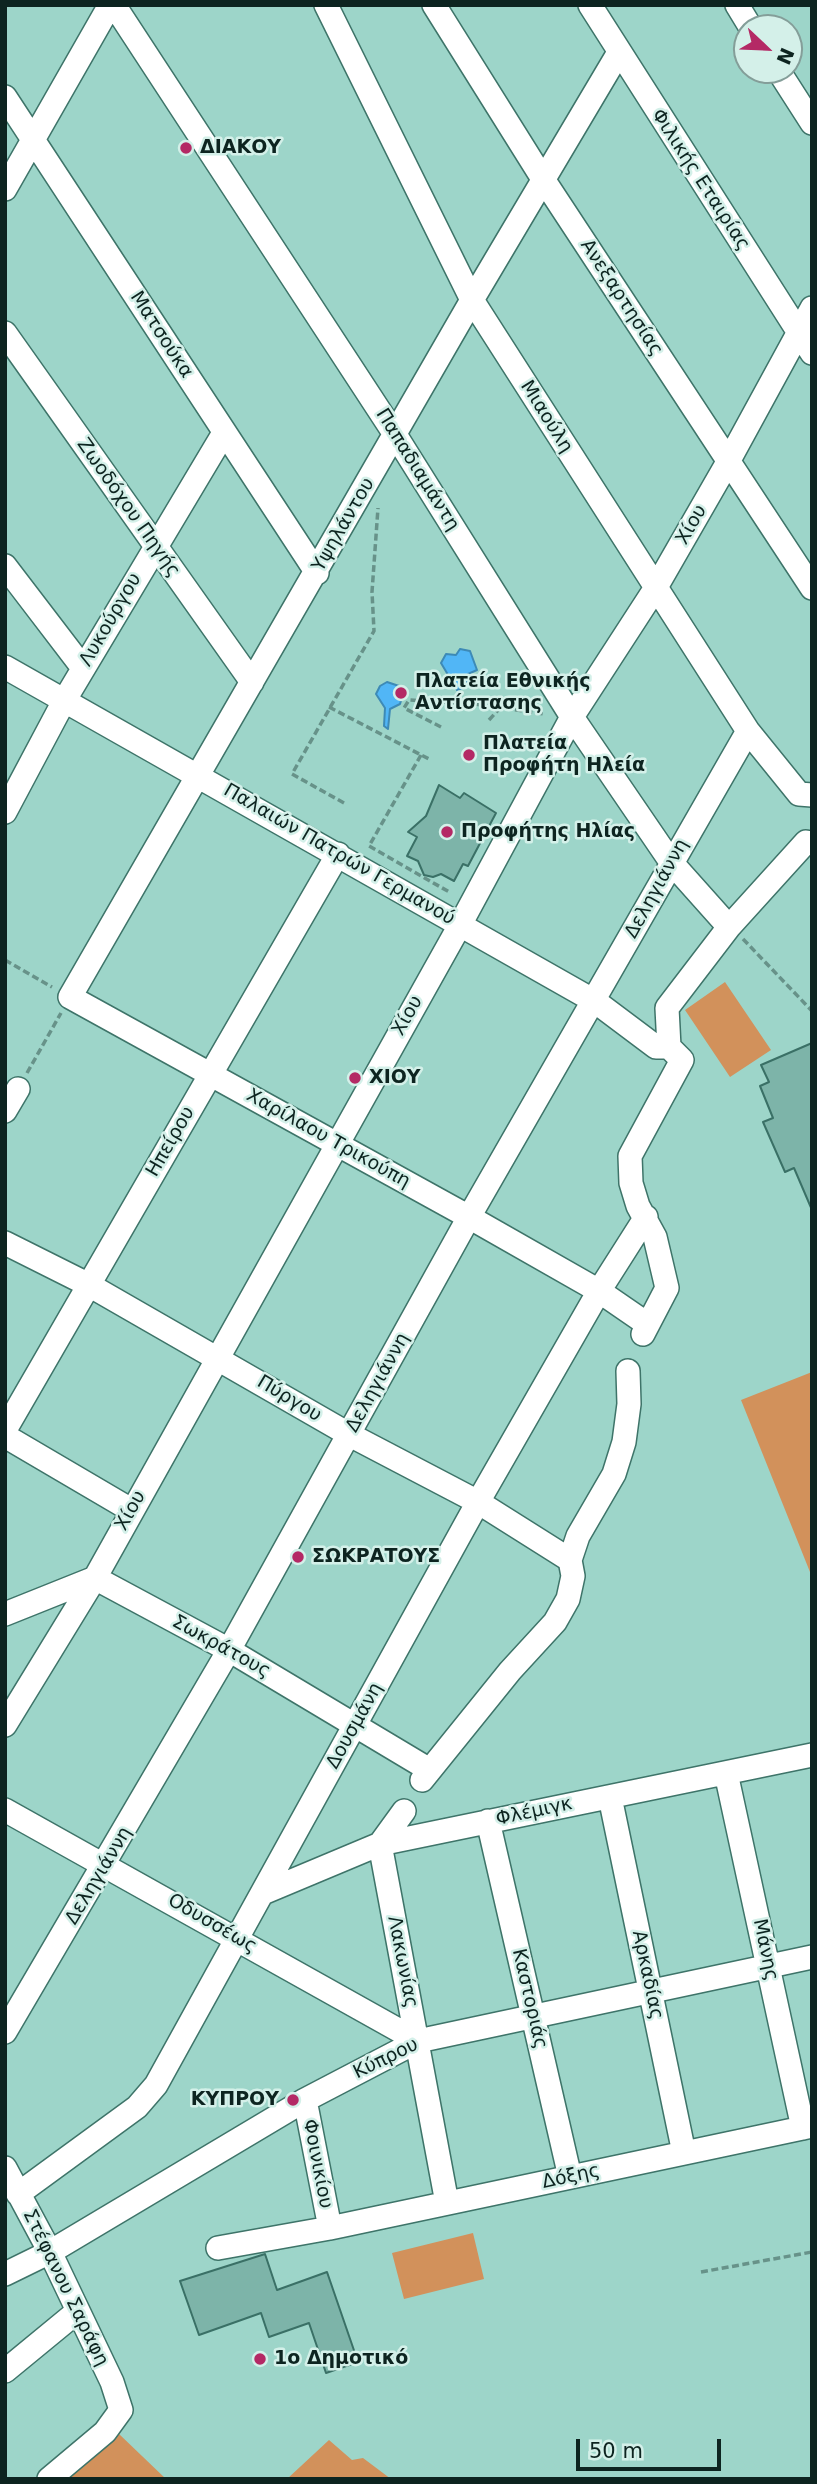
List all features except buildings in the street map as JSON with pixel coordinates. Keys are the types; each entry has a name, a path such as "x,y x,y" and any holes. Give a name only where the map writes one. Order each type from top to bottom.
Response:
{"street":[{"path":"5,189 112,5"},
{"name":"Παπαδιαμάντη","path":"112,5 396,436 572,717 671,862 729,927"},
{"name":"Μιαούλη","path":"326,5 418,197 471,300 748,731 799,794 812,795"},
{"name":"Ανεξαρτησίας","path":"434,5 543,178 812,588"},
{"name":"Φιλικής Εταιρίας","path":"590,5 618,54 805,336 812,354"},
{"name":"Υψηλάντου","path":"70,997 376,471 471,300 618,54"},
{"path":"787,84 812,123"},
{"name":"Ματσούκα","path":"5,97 317,573"},
{"name":"Χίου","path":"5,1725 95,1578 460,925 572,717 655,589 805,336 812,308"},
{"name":"Ζωοδόχου Πηγής","path":"5,333 251,682"},
{"name":"Λυκούργου","path":"5,812 83,668 225,433"},
{"path":"5,566 83,668"},
{"name":"Παλαιών Πατρών Γερμανού","path":"5,667 596,1002 656,1047 669,1047"},
{"name":"Δεληγιάννη","path":"5,2032 106,1864 229,1650 470,1217 596,1002 671,862 748,731"},
{"path":"646,1217 638,1206 631,1182 630,1156 682,1060 669,1047 667,1008 729,927 806,842 812,844"},
{"name":"Ηπείρου","path":"5,1430 338,854"},
{"name":"Χαρίλαου Τρικούπη","path":"70,997 599,1291 645,1329 667,1288 655,1237 646,1217"},
{"path":"5,1111 18,1089"},
{"name":"Δουσμάνη","path":"18,2194 137,2107 156,2085 478,1502 599,1291 646,1217"},
{"name":"Πύργου","path":"5,1242 218,1357 350,1435 478,1502 570,1560"},
{"path":"570,1560 578,1536 614,1474 624,1442 629,1404 628,1371"},
{"path":"5,1436 131,1510"},
{"name":"Σωκράτους","path":"95,1578 229,1650 356,1724 425,1774 555,1622 568,1598 573,1576 570,1560"},
{"path":"5,1614 95,1578"},
{"name":"Φλέμιγκ","path":"263,1893 380,1844 812,1755"},
{"name":"Μάνης","path":"726,1773 768,1966 808,2127"},
{"name":"Αρκαδίας","path":"610,1797 684,2153"},
{"name":"Οδυσσέως","path":"5,1810 106,1864 418,2041"},
{"path":"380,1844 404,1811"},
{"name":"Καστοριάς","path":"488,1821 570,2178"},
{"name":"Λακωνίας","path":"380,1844 447,2203"},
{"name":"Κύπρου","path":"5,2274 50,2252 305,2100 418,2041 812,1957"},
{"name":"Φοινικίου","path":"305,2100 330,2228"},
{"name":"Δόξης","path":"218,2248 330,2228 808,2127"},
{"name":"Στέφανου Σαράφη","path":"5,2168 50,2252 112,2382 121,2410 105,2432 49,2479"},
{"path":"5,2371 78,2311"}],"path":[{"path":"344,803 292,774 374,631 372,592 380,484 376,471"},
{"path":"441,727 404,708 410,700 548,714"},
{"path":"329,707 429,759"},
{"path":"489,720 500,708"},
{"path":"421,755 369,846 452,893"},
{"path":"729,927 794,989 812,1011"},
{"path":"5,960 70,997 18,1089"},
{"path":"701,2272 812,2252"}],"shaded area":[{"path":"725,982 771,1050 730,1077 685,1010"},
{"path":"812,1372 812,1577 741,1400"},
{"path":"473,2233 484,2279 404,2299 392,2253"},
{"path":"118,2433 166,2479 64,2479"},
{"path":"329,2440 352,2460 363,2458 391,2479 287,2479"}],"water":[{"path":"460,649 470,651 477,670 468,674 466,687 457,690 441,663 446,654 456,655"},
{"path":"387,682 399,686 403,694 400,704 390,709 388,729 384,726 385,708 376,694 380,686"}],"place":[{"name":"ΔΙΑΚΟΥ","path":"186,148"},
{"name":"Πλατεία Εθνικής Αντίστασης","path":"401,693"},
{"name":"Πλατεία Προφήτη Ηλεία","path":"469,755"},
{"name":"Προφήτης Ηλίας","path":"447,832"},
{"name":"ΧΙΟΥ","path":"355,1078"},
{"name":"ΣΩΚΡΑΤΟΥΣ","path":"298,1557"},
{"name":"ΚΥΠΡΟΥ","path":"293,2100"},
{"name":"1ο Δημοτικό","path":"260,2359"}]}
